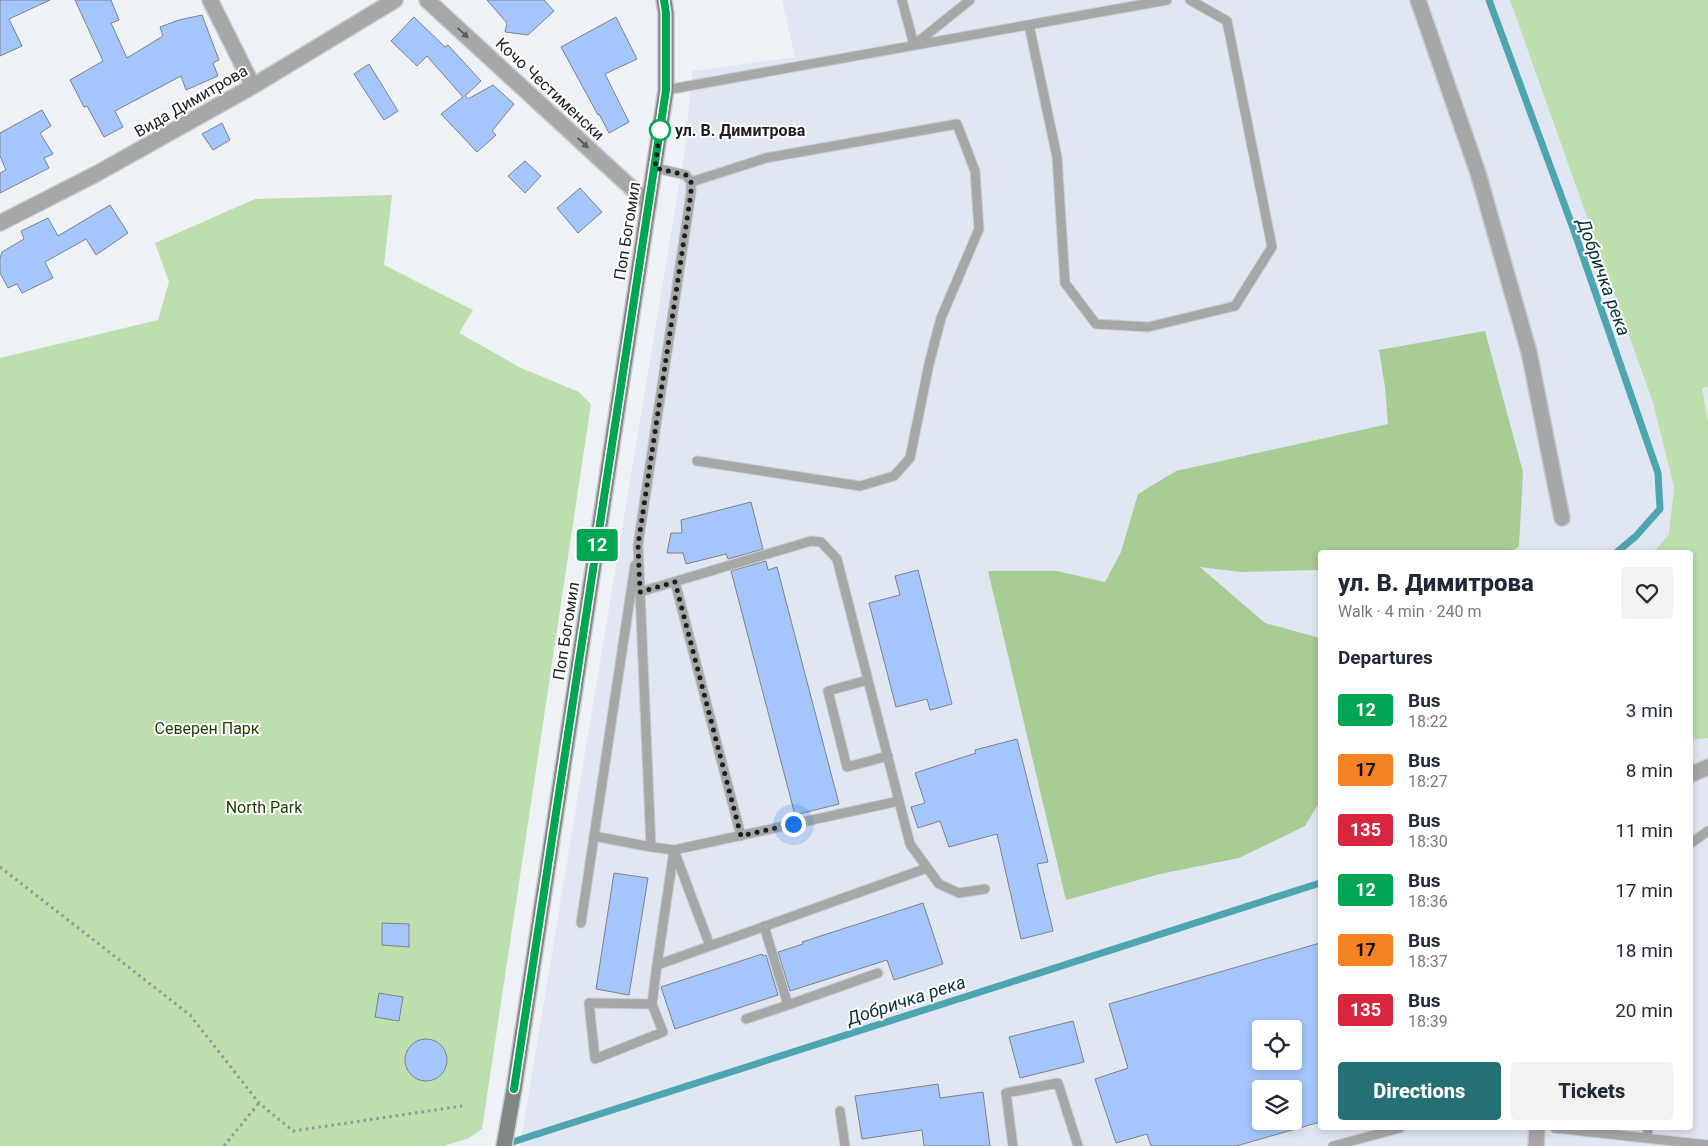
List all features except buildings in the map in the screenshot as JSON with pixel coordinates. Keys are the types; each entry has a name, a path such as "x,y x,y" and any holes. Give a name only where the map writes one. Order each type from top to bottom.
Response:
{"street":[{"path":"210,0 253,86"},
{"name":"Вида Димитрова","path":"0,223 96,174 253,86 395,0"},
{"name":"Кочо Честименски","path":"427,0 649,204"},
{"name":"Поп Богомил","path":"504,1146 666,90 666,13 664,0"},
{"path":"1418,0 1478,173 1529,352 1562,518"},
{"path":"1693,774 1708,767"},
{"path":"1536,1146 1537,1130"}],"lane":[{"path":"902,0 914,45"},
{"path":"914,45 970,0"},
{"path":"666,90 1167,0"},
{"path":"1029,25 1057,157 1065,283 1096,324 1148,328 1236,306 1272,247 1227,21 1190,0"},
{"path":"691,182 766,158 957,124 975,171 979,229 941,318 929,364 910,458 894,476 860,486 697,461"},
{"path":"581,923 691,193 691,182 686,175 655,168"},
{"path":"640,592 811,541 821,542 837,559 910,844 939,884 959,893 985,889"},
{"path":"638,545 651,847"},
{"path":"675,582 741,836"},
{"path":"868,680 828,691 830,701 848,767 888,756"},
{"path":"594,836 674,850 899,801"},
{"path":"1693,842 1708,831"},
{"path":"674,850 710,946"},
{"path":"652,1004 589,1003 595,1059 663,1032 652,1004 674,850"},
{"path":"657,964 927,868"},
{"path":"764,926 788,1005"},
{"path":"746,1019 878,973"},
{"path":"1013,1146 1006,1093 1058,1083 1078,1146"},
{"path":"840,1111 845,1146"},
{"path":"1333,1146 1393,1130"},
{"path":"1573,1130 1708,1145"},
{"path":"1647,1138 1648,1130"}],"path":[{"path":"0,867 190,1015 258,1103 293,1131 462,1106"},
{"path":"224,1146 258,1103"}],"shaded area":[{"path":"782,0 1708,0 1708,1146 520,1146 685,149 692,71 795,57"}],"green space":[{"path":"1510,0 1708,0 1708,387 1702,388 1708,421 1708,738 1693,740 1693,550 1656,550 1669,534 1674,487 1653,403"},
{"name":"Северен Парк","path":"392,195 384,265 473,310 459,333 521,368 579,392 591,404 482,1129 469,1138 444,1146 0,1146 0,358 158,320 169,282 155,243 255,199"},
{"path":"1485,331 1523,472 1519,546 1514,550 1318,550 1318,570 1241,572 1200,567 1265,623 1318,638 1318,804 1305,826 1239,858 1160,874 1066,900 988,571 1057,571 1105,582 1121,552 1138,494 1176,471 1388,424 1379,350"}],"waterway":[{"name":"Добричка река","path":"1489,0 1573,228 1658,473 1660,509 1636,536 1619,550"},
{"name":"Добричка река","path":"503,1145 1318,884"}],"bus line":[{"name":"12","path":"514,1089 666,90 666,13 664,0"}],"place":[{"name":"ул. В. Димитрова","path":"660,130"}],"route":[{"path":"660,130 655,168 686,175 691,182 691,193 638,545 640,592 675,582 741,836 793,824"}],"park label":[{"name":"North Park","path":"264,807"}]}
